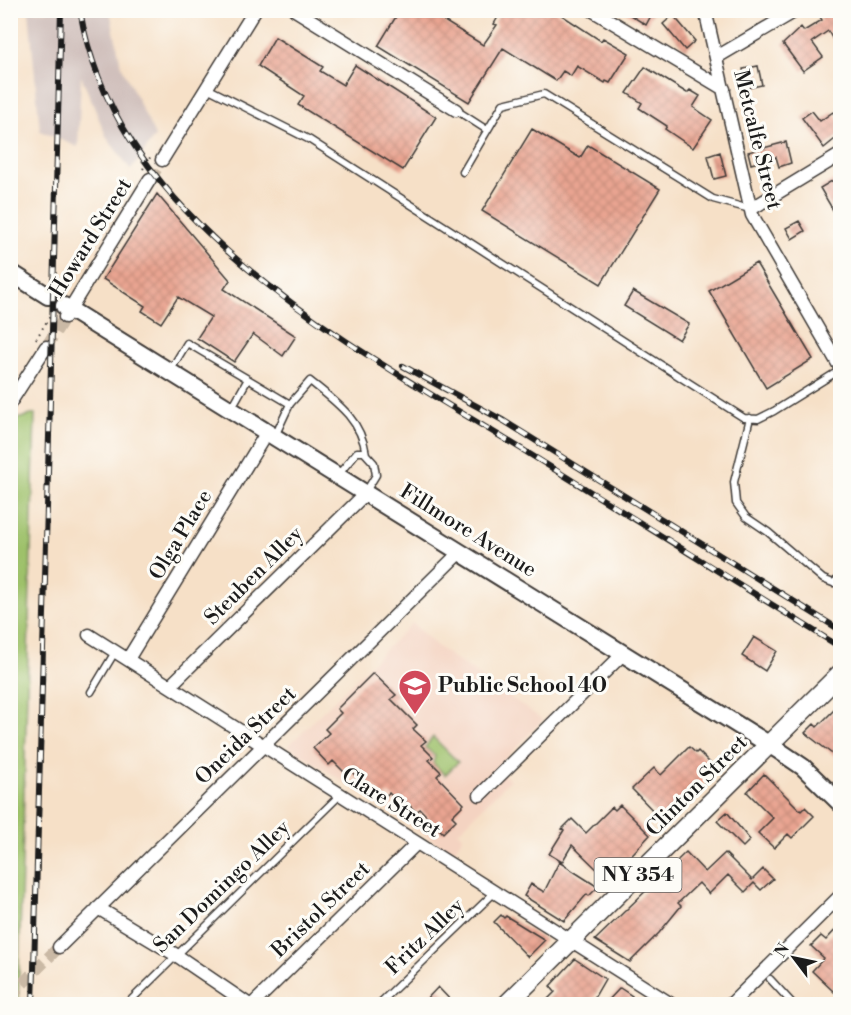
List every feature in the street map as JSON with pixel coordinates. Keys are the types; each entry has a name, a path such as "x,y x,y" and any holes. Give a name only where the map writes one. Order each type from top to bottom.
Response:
{"main road":[{"name":"Clinton Street","path":"507,1005 840,674"}],"street":[{"path":"162,160 255,10"},
{"path":"295,10 456,110"},
{"path":"592,10 724,89"},
{"name":"Metcalfe Street","path":"705,10 750,209 840,369"},
{"path":"717,57 797,10"},
{"path":"750,209 840,155"},
{"name":"Howard Street","path":"66,311 150,179"},
{"path":"10,272 48,296"},
{"name":"Fillmore Avenue","path":"66,311 271,434 770,745 803,768 840,803"},
{"path":"10,404 46,347"},
{"name":"Olga Place","path":"128,659 271,434"},
{"name":"Steuben Alley","path":"171,686 365,494"},
{"name":"Oneida Street","path":"59,947 460,552"},
{"name":"Clare Street","path":"89,635 671,1005"},
{"path":"480,795 623,654"},
{"name":"Bristol Street","path":"250,1005 417,843"},
{"path":"731,1005 840,896"},
{"path":"98,908 176,955 250,1005"}],"lane":[{"path":"207,88 309,140 744,418 758,419 774,411 840,369"},
{"path":"463,172 502,104 544,94 713,199 750,209"},
{"path":"456,110 487,130"},
{"path":"170,372 187,343 290,404"},
{"path":"231,410 248,379"},
{"path":"271,434 290,404 310,381 352,418 361,430 366,454 374,463 376,475 365,494"},
{"path":"750,418 734,482 736,503 746,517 768,532 823,579 833,583 840,578"},
{"path":"337,476 357,452 366,454"},
{"path":"91,692 115,651"},
{"name":"San Domingo Alley","path":"127,1005 341,795"},
{"name":"Fritz Alley","path":"379,1005 495,892"},
{"path":"770,979 793,1005"}],"shaded area":[{"path":"29,11 110,11 121,65 155,136 131,170 107,138 81,76 78,147 40,131"},
{"path":"412,623 438,647 543,720 497,768 510,780 458,832 463,836 453,853 288,746"}],"green space":[{"path":"35,414 18,1004 11,1004 11,462 13,420"},
{"path":"433,737 458,762 445,775 433,763 435,756 425,747"}],"building":[{"path":"400,10 450,10 444,21 483,45 497,25 494,24 502,10 554,10 601,41 603,38 629,53 610,83 606,81 605,83 577,66 571,76 563,71 556,81 503,48 469,102 378,46"},
{"path":"622,10 654,10 646,25"},
{"path":"830,10 840,10 840,52 828,31 812,42 823,57 803,71 783,44 801,27 804,31 822,20 820,17"},
{"path":"673,15 695,41 685,50 663,24"},
{"path":"275,37 323,67 320,71 343,85 355,65 436,117 403,170 298,105 304,96 258,66"},
{"path":"758,66 762,85 747,88 743,69"},
{"path":"645,67 687,93 690,90 700,96 693,107 712,120 693,148 665,129 667,126 639,108 642,103 627,93"},
{"path":"812,111 820,121 833,112 840,122 840,135 824,148 802,118"},
{"path":"532,129 580,158 588,145 660,189 601,284 482,211"},
{"path":"786,142 791,163 779,167 776,157 751,164 748,152"},
{"path":"720,152 726,176 714,179 708,156"},
{"path":"840,176 840,222 820,188"},
{"path":"157,194 230,280 224,289 296,336 283,356 253,334 234,362 197,338 211,317 178,297 161,323 142,311 145,306 103,279"},
{"path":"799,221 805,231 792,239 786,228"},
{"path":"756,263 813,359 766,388 709,291"},
{"path":"633,291 689,324 679,340 624,306"},
{"path":"754,637 777,651 765,671 742,656"},
{"path":"373,673 396,695 391,699 417,725 413,729 426,741 421,745 433,757 429,760 441,772 437,776 464,804 452,816 456,820 443,833 420,809 416,812 405,801 401,805 389,793 384,797 373,785 369,789 349,769 345,773 333,761 329,765 313,748 329,733 325,729 341,713 337,709"},
{"path":"840,704 840,760 805,733 814,724 817,727"},
{"path":"689,747 696,753 698,751 717,770 664,822 632,789 654,768 661,775"},
{"path":"764,774 801,811 805,807 814,816 792,838 788,834 774,848 758,833 773,818 747,792"},
{"path":"620,805 650,835 608,880 572,845 562,862 549,854 564,830 562,829 572,819 586,833 612,807 615,810"},
{"path":"727,812 750,840 743,847 717,821"},
{"path":"686,852 705,872 725,853 752,880 763,869 773,879 761,890 754,883 745,892 728,875 709,894 699,883 678,903 681,906 659,933 630,962 595,940"},
{"path":"559,862 598,887 589,896 587,894 564,921 524,896 531,884 544,892"},
{"path":"501,915 545,940 528,957 494,922"},
{"path":"840,925 840,985 834,992 812,971 824,958 811,946 821,936 826,940"},
{"path":"575,959 605,979 590,1005 542,1005 555,992 550,986"},
{"path":"438,987 455,1005 421,1005"},
{"path":"620,988 632,996 624,1005 604,1005"}],"tunnel":[{"path":"150,179 162,160"},
{"path":"46,347 65,317"},
{"path":"10,996 59,947"}],"railway":[{"path":"33,1004 61,10"},
{"path":"80,10 103,87 141,156 193,218 254,274 321,324 392,370 840,647"},
{"path":"403,366 504,421 840,630"}],"place":[{"name":"Public School 40","path":"415,715"}]}
